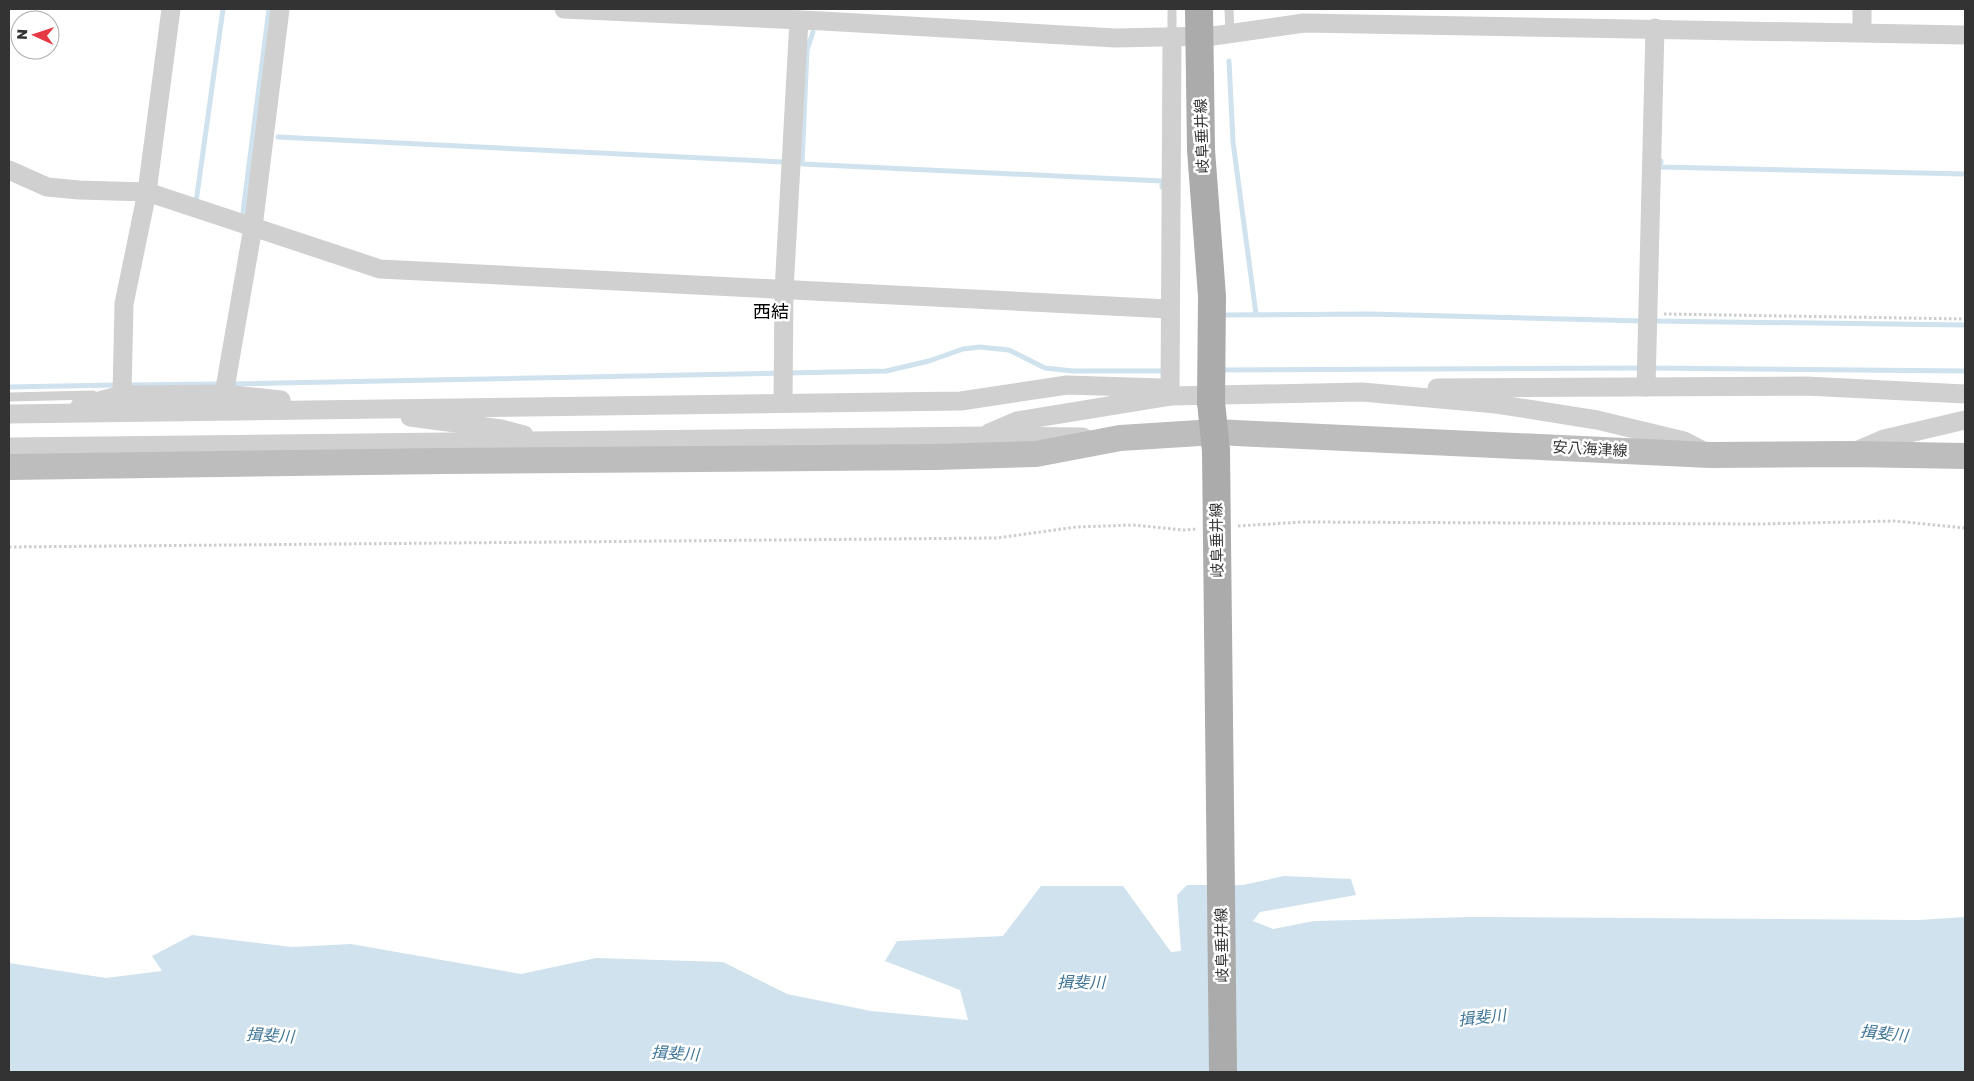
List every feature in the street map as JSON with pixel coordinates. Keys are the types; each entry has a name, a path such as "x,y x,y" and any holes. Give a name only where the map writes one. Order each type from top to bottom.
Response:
{"main road":[{"name":"岐阜垂井線","path":"1199,9 1201,150 1212,296 1211,402 1216,442 1223,1072"}],"street":[{"path":"122,395 124,304 147,192 171,9"},
{"path":"224,394 253,227 280,9"},
{"path":"575,9 799,20 823,15 1115,38 1172,38 1230,34 1304,23 1965,35"},
{"path":"1862,9 1862,32"},
{"path":"783,402 784,291 799,20"},
{"path":"1646,387 1654,28"},
{"path":"1170,396 1172,38"},
{"path":"9,170 47,187 147,192 380,269 784,291 1169,309"},
{"path":"9,414 961,401 1067,385 1162,388 1170,396"},
{"path":"983,436 1017,421 1170,396 1362,392 1431,388 1806,386 1965,394"},
{"path":"1362,392 1496,404 1597,420 1684,441 1710,455"},
{"path":"50,414 122,395 224,394 278,399 501,429 549,442"},
{"path":"1851,454 1884,439 1965,420"},
{"path":"9,447 983,436 1120,438"},
{"name":"安八海津線","path":"9,467 935,457 1036,454 1120,438 1710,455 1851,454 1965,456"}],"lane":[{"path":"1172,9 1172,38"},
{"path":"1228,9 1230,34"},
{"path":"9,396 122,395"}],"path":[{"path":"1648,314 1965,319"},
{"path":"1234,527 1302,522 1750,524 1894,522 1965,528"},
{"path":"9,547 996,538 1076,526 1134,525 1184,530 1204,529"}],"water":[{"name":"揖斐川","path":"1284,876 1351,879 1356,895 1260,912 1253,921 1273,929 1314,921 1473,917 1919,920 1965,917 1965,1072 9,1072 9,963 106,978 162,971 152,956 192,935 292,947 351,944 521,974 596,958 723,962 787,994 871,1011 968,1020 960,990 885,961 897,941 1003,936 1041,886 1123,886 1171,952 1181,951 1177,895 1187,885 1243,885"}],"waterway":[{"path":"196,202 223,9"},
{"path":"243,212 269,9"},
{"path":"813,32 807,50 802,164 1162,181 1162,187"},
{"path":"1229,61 1233,142 1256,314"},
{"path":"278,137 783,162"},
{"path":"1661,161 1660,167 1965,174"},
{"path":"1220,315 1369,314 1643,321"},
{"path":"1652,321 1965,325"},
{"path":"229,384 886,371 929,361 963,349 980,347 1009,350 1045,368 1073,371 1165,371"},
{"path":"1219,370 1647,368 1965,371"},
{"path":"127,385 221,384"},
{"path":"9,387 118,385"}],"district":[{"name":"西結","path":"771,312"}]}
